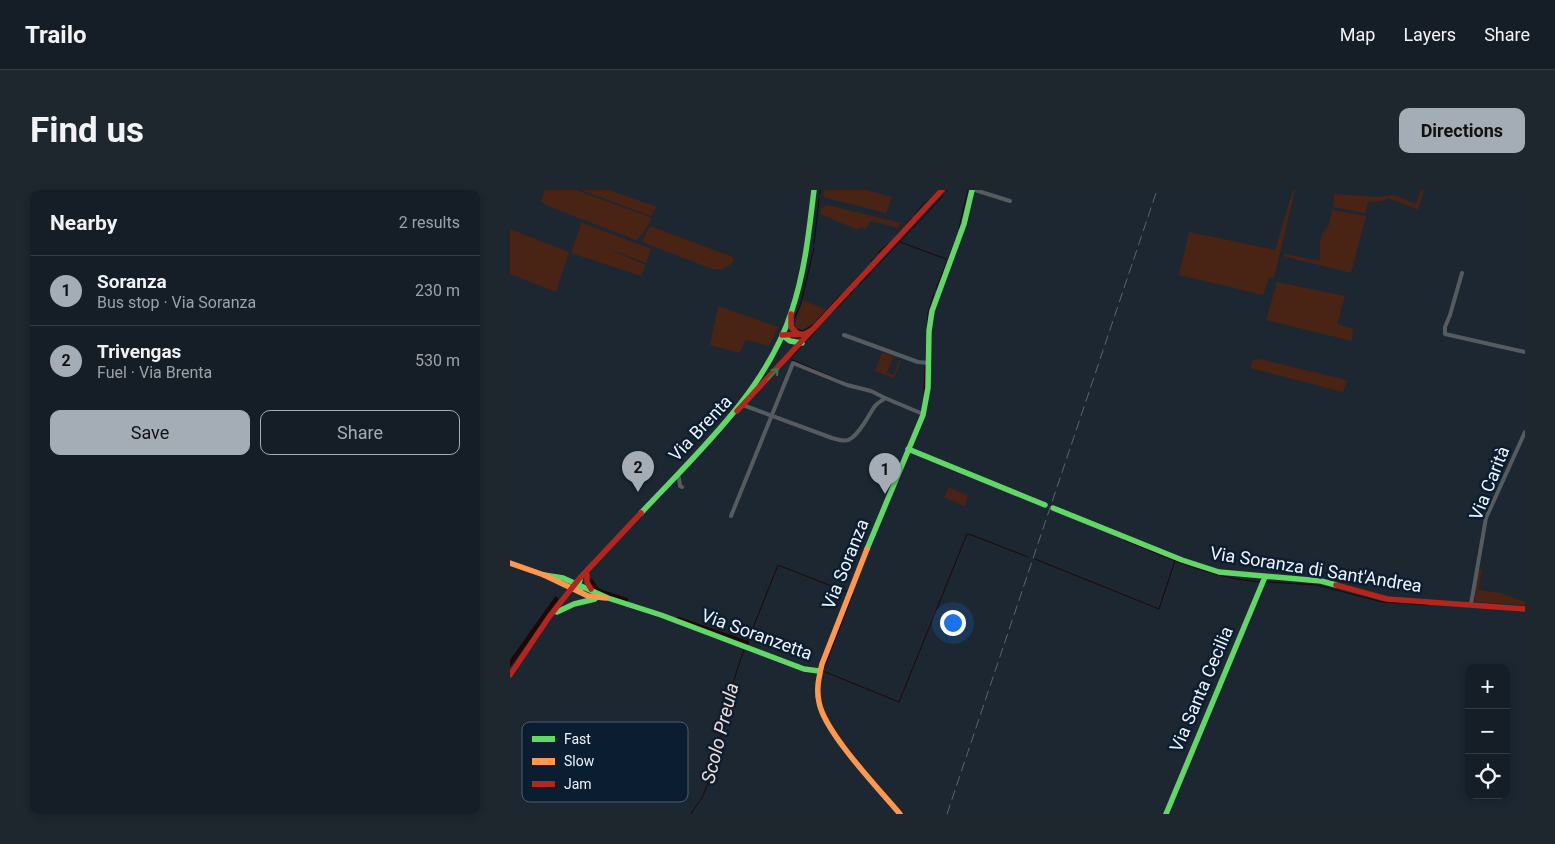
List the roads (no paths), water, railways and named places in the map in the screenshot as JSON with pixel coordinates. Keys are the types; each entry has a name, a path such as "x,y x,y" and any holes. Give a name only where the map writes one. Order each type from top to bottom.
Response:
{"main road":[{"path":"727,421 758,380 782,335 792,311 804,268 814,190"},
{"name":"Via Brenta","path":"510,676 564,598 942,190"},
{"name":"Via Soranza","path":"820,671 878,519 923,414 928,395 932,311 964,224 973,190"},
{"path":"792,311 791,328 798,334"},
{"path":"782,335 804,334 814,329"},
{"path":"782,335 790,341 802,343"},
{"path":"908,449 1045,505"},
{"name":"Via Soranza di Sant'Andrea","path":"1053,508 1202,567 1230,574 1330,583 1387,599 1525,609"},
{"name":"Via Brenta","path":"524,656 600,555 621,535"},
{"path":"510,563 544,575 560,584 575,587"},
{"path":"544,575 564,578 575,587"},
{"path":"587,575 587,582 591,589"},
{"name":"Via Santa Cecilia","path":"1166,814 1265,577"},
{"path":"560,584 564,598"},
{"path":"552,620 555,612 575,587"},
{"name":"Via Soranzetta","path":"575,587 588,596 608,598"},
{"name":"Via Soranzetta","path":"575,587 591,589 608,598 661,615 804,668 820,671 819,704 826,721 837,738 900,814"},
{"path":"557,612 574,604 597,598"}],"street":[{"name":"Via Soranza","path":"973,190 1010,201"},
{"path":"1462,273 1445,327 1445,334 1525,352"},
{"path":"844,335 918,362 929,363"},
{"path":"731,516 793,363 847,385 872,391 923,414"},
{"path":"743,405 832,438 849,440 868,420 877,404 885,398"},
{"name":"Via Carità","path":"1471,604 1486,518 1525,432"},
{"path":"676,476 679,478 680,486 682,487"}],"waterway":[{"path":"959,228 968,190"},
{"path":"876,267 943,196"},
{"path":"814,244 819,199"},
{"path":"915,215 923,204 929,200"},
{"path":"895,237 912,218"},
{"path":"936,289 956,239"},
{"path":"900,242 946,259"},
{"path":"878,253 888,244"},
{"path":"793,322 801,303 814,248"},
{"path":"871,261 874,258"},
{"path":"849,286 867,267"},
{"path":"860,284 873,270"},
{"path":"837,308 855,289"},
{"path":"797,329 803,331 813,325 841,294"},
{"path":"926,354 928,312 934,294"},
{"path":"816,331 790,359 842,381"},
{"path":"924,394 925,367"},
{"path":"853,594 823,671 899,702 967,534 1028,557"},
{"path":"1124,540 1207,572 1260,582"},
{"path":"1035,559 1159,609 1175,561"},
{"path":"747,643 778,565 847,592"},
{"path":"591,581 598,591 626,600"},
{"path":"1267,582 1317,585 1382,602 1427,605"},
{"path":"510,664 556,599"},
{"path":"678,619 747,643"},
{"name":"Scolo Preula","path":"691,814 704,794 711,774 733,685 744,650"}],"railway":[{"path":"947,814 1157,190"}],"place":[{"name":"Trivengas","path":"638,492"},
{"name":"Soranza","path":"885,494"}]}
